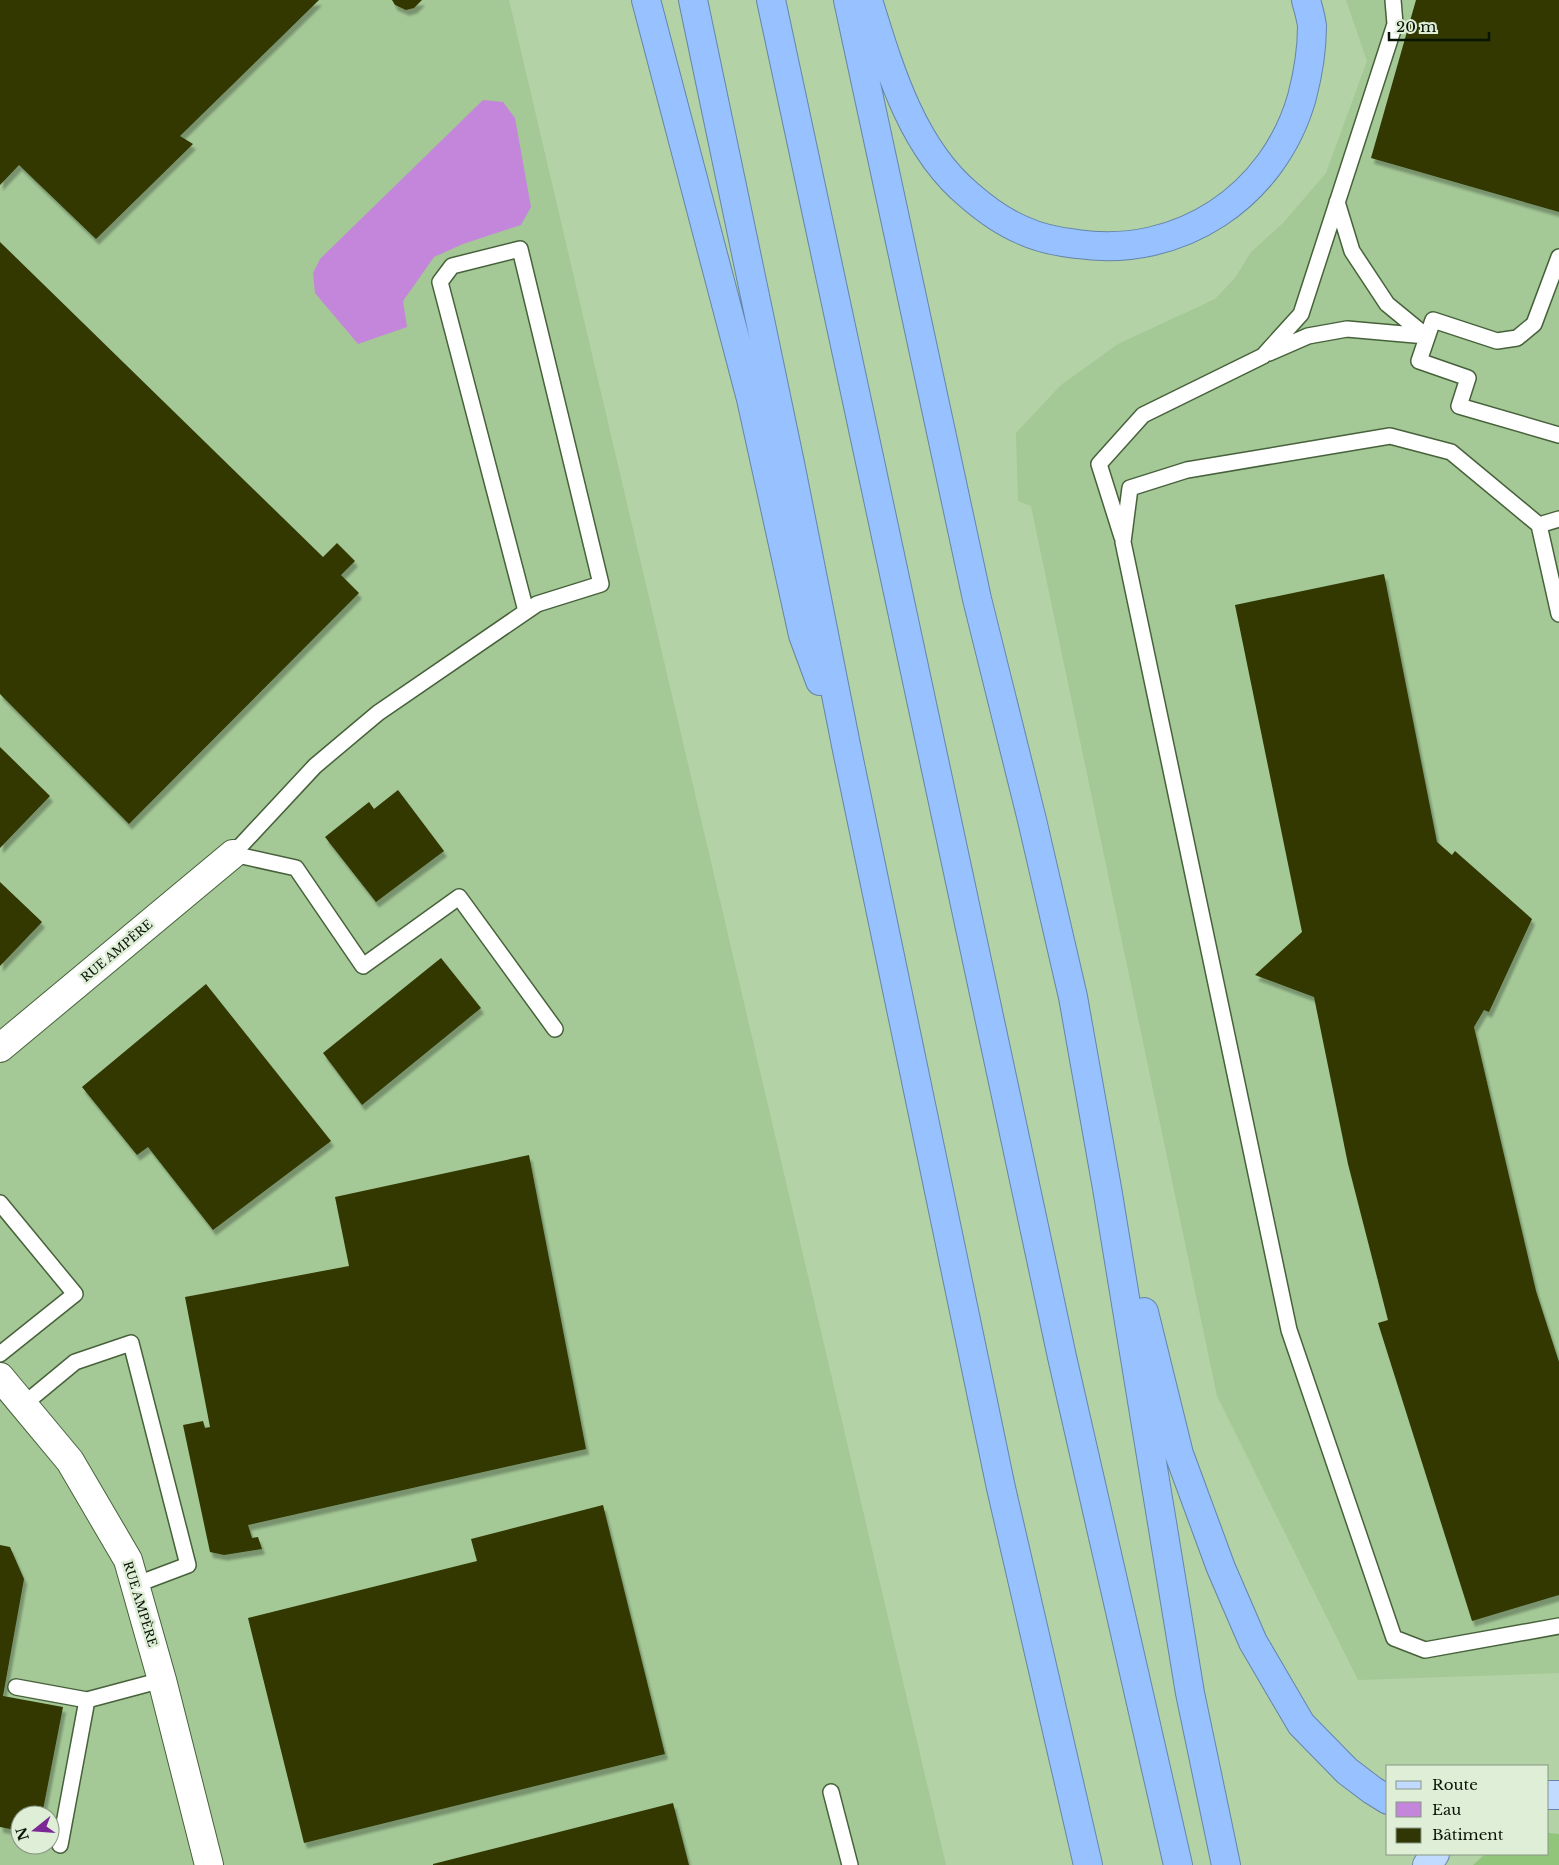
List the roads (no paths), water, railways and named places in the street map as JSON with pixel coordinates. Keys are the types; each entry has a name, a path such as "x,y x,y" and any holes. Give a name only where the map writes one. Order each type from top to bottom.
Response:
{"highway":[{"path":"646,0 751,399 803,635 847,750"},
{"path":"693,0 999,1479 1088,1865"},
{"path":"771,0 1062,1356 1178,1865"},
{"path":"848,0 977,599 1032,820 1073,998 1107,1188 1190,1692 1226,1865"},
{"path":"868,0 896,85 917,132 939,163 968,194 992,212 1023,231 1060,242 1095,247 1129,246 1178,234 1217,214 1250,188 1275,156 1296,116 1309,72 1312,24 1306,0"},
{"path":"1107,1188 1144,1312 1179,1454 1221,1568 1253,1642 1301,1724 1347,1771 1386,1799"}],"street":[{"name":"RUE AMPÈRE","path":"0,1048 234,854"},
{"name":"RUE AMPÈRE","path":"0,1377 70,1461 128,1560 162,1680 209,1865"}],"lane":[{"path":"1263,356 1301,314 1394,24 1393,0"},
{"path":"1337,202 1352,251 1387,304 1426,336"},
{"path":"526,611 440,282 452,266 520,249 602,584 537,604 378,713 315,766 234,854 296,868 363,966 460,898 555,1029"},
{"path":"1559,257 1534,324 1517,338 1497,341 1433,320 1418,361 1468,378 1458,406 1559,435"},
{"path":"1426,336 1347,329 1308,336 1143,415 1099,464 1123,542 1289,1330 1394,1638 1425,1650 1559,1626"},
{"path":"1123,542 1130,488 1187,470 1390,436 1450,452 1538,525 1559,614"},
{"path":"1538,525 1559,520"},
{"path":"0,1203 75,1294 0,1354"},
{"path":"23,1404 75,1362 131,1343 188,1565 134,1585"},
{"path":"16,1687 87,1700 162,1680"},
{"path":"60,1844 87,1700"},
{"path":"831,1792 850,1865"}],"water":[{"path":"483,100 503,102 515,118 531,207 521,225 463,244 434,257 403,301 407,327 358,344 315,293 313,273 320,259"}]}
